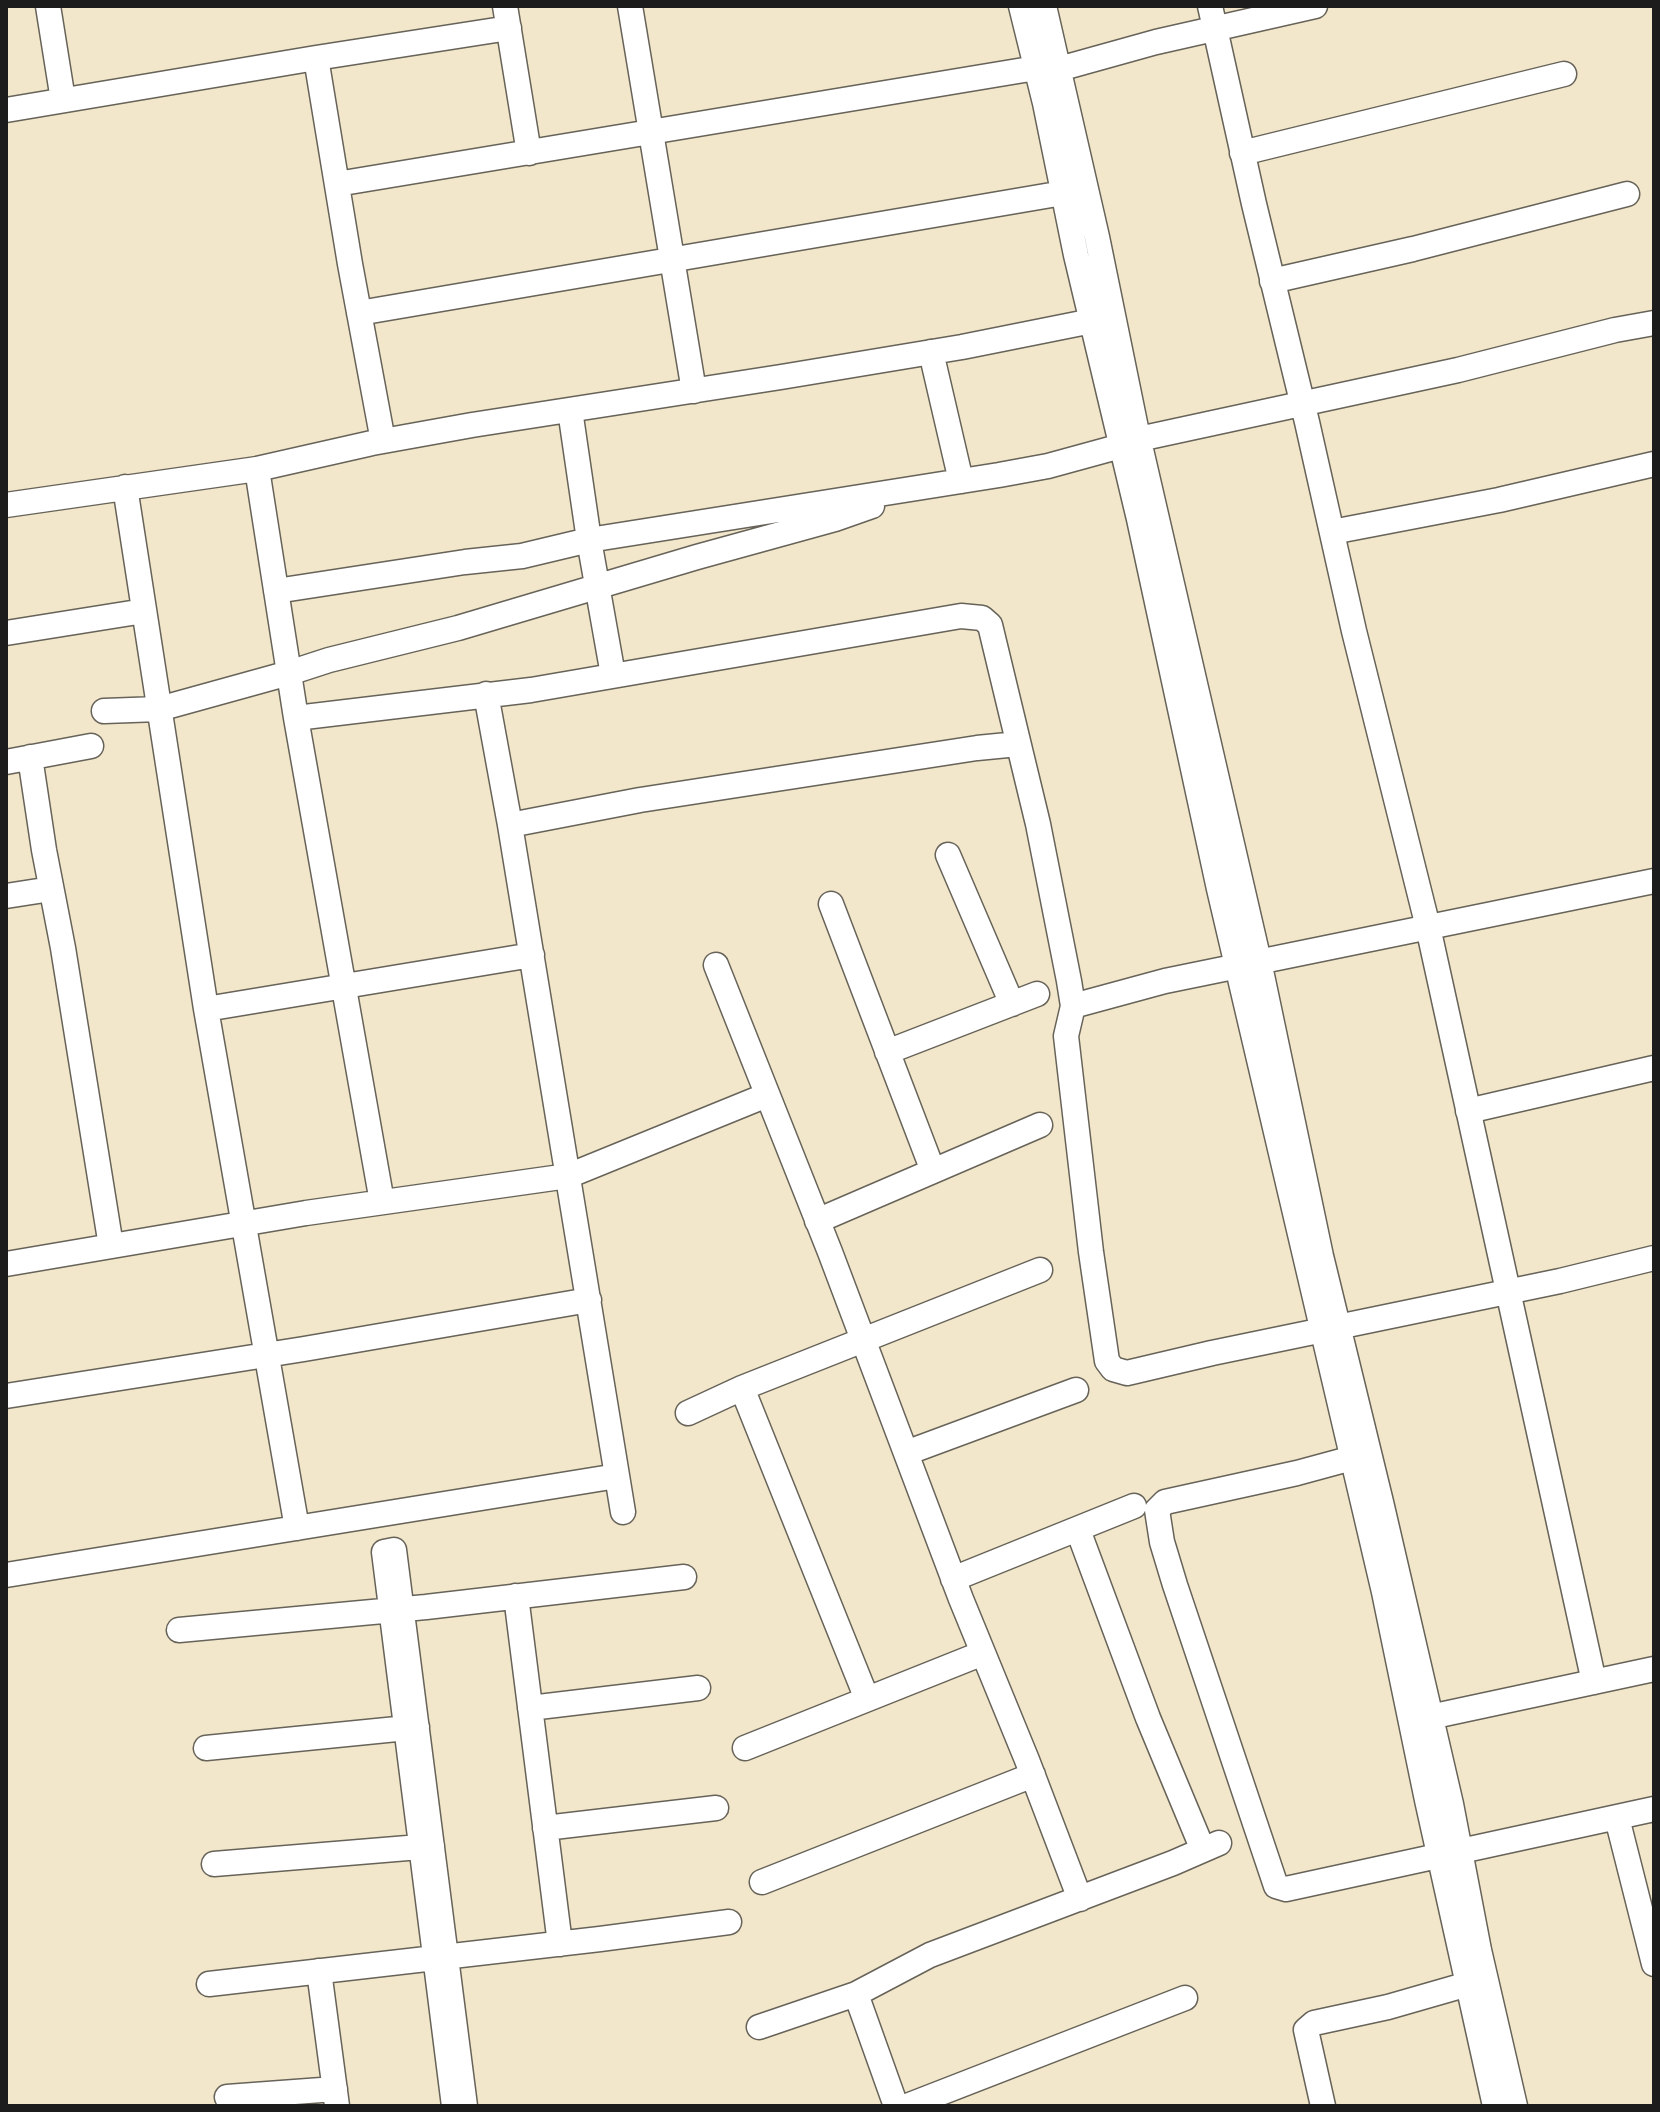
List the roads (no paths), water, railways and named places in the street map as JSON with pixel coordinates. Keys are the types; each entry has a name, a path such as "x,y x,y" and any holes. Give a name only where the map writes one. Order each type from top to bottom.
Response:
{"street":[{"path":"48,6 63,100"},
{"path":"1021,6 1048,68 1130,443 1219,889 1248,963 1330,1328 1451,1804 1450,1854"},
{"path":"1044,6 1063,193 1102,319"},
{"path":"337,184 1048,68 1156,42 1212,17 1315,6"},
{"path":"638,7 651,132 694,391"},
{"path":"6,110 316,58 507,17 529,153"},
{"path":"1212,17 1394,800 1428,927 1594,1682"},
{"path":"316,58 383,441"},
{"path":"1242,153 1564,74"},
{"path":"359,313 1063,193"},
{"path":"1272,281 1413,249 1627,194"},
{"path":"6,505 257,469 383,441 931,352 1102,319"},
{"path":"276,591 522,556 589,540 1048,466 1130,443 1654,323"},
{"path":"931,352 961,481"},
{"path":"570,410 613,675"},
{"path":"1332,532 1499,500 1654,464"},
{"path":"257,469 296,718 382,1202"},
{"path":"104,711 159,709 329,660 458,628 835,519 927,486"},
{"path":"125,487 206,1009 297,1528"},
{"path":"6,633 144,611"},
{"path":"296,718 531,690 961,616 982,618 990,625 1038,824 1073,1006 1066,1036 1091,1252 1107,1361 1113,1369 1127,1373 1654,1258"},
{"path":"486,694 623,1512"},
{"path":"510,825 640,800 1018,744"},
{"path":"91,746 18,760 63,948 111,1246"},
{"path":"948,855 1012,1004"},
{"path":"1073,1006 1248,963 1654,881"},
{"path":"6,896 51,889"},
{"path":"831,904 933,1171"},
{"path":"206,1009 532,955"},
{"path":"716,965 1080,1899"},
{"path":"887,1052 1037,994"},
{"path":"1468,1111 1654,1068"},
{"path":"6,1264 244,1223 568,1176 767,1095"},
{"path":"817,1221 1040,1125"},
{"path":"688,1413 742,1388 1040,1270"},
{"path":"6,1396 589,1300"},
{"path":"742,1388 867,1699"},
{"path":"906,1453 1076,1390"},
{"path":"1361,1456 1165,1502 1157,1510 1162,1542 1276,1886 1286,1889 1654,1809"},
{"path":"1361,1456 1384,1592 1450,1854 1477,1981 1495,2106"},
{"path":"6,1575 617,1476"},
{"path":"953,1579 1134,1506"},
{"path":"759,2027 856,1994 930,1955 1211,1847 1148,1718 1078,1530"},
{"path":"179,1630 684,1577"},
{"path":"516,1596 560,1944"},
{"path":"397,1609 441,1957 465,2106"},
{"path":"745,1748 983,1653"},
{"path":"1430,1717 1654,1669"},
{"path":"530,1708 698,1688"},
{"path":"206,1748 412,1728"},
{"path":"762,1882 1033,1775"},
{"path":"545,1828 716,1808"},
{"path":"1617,1818 1654,1964"},
{"path":"214,1864 427,1846"},
{"path":"209,1984 729,1922"},
{"path":"441,1957 454,2106"},
{"path":"227,2097 336,2097 319,1971"},
{"path":"1323,2106 1306,2030 1314,2023 1388,2007 1477,1981"},
{"path":"1477,1981 1515,2106"},
{"path":"856,1994 896,2106"},
{"path":"907,2106 1185,1998"}]}
